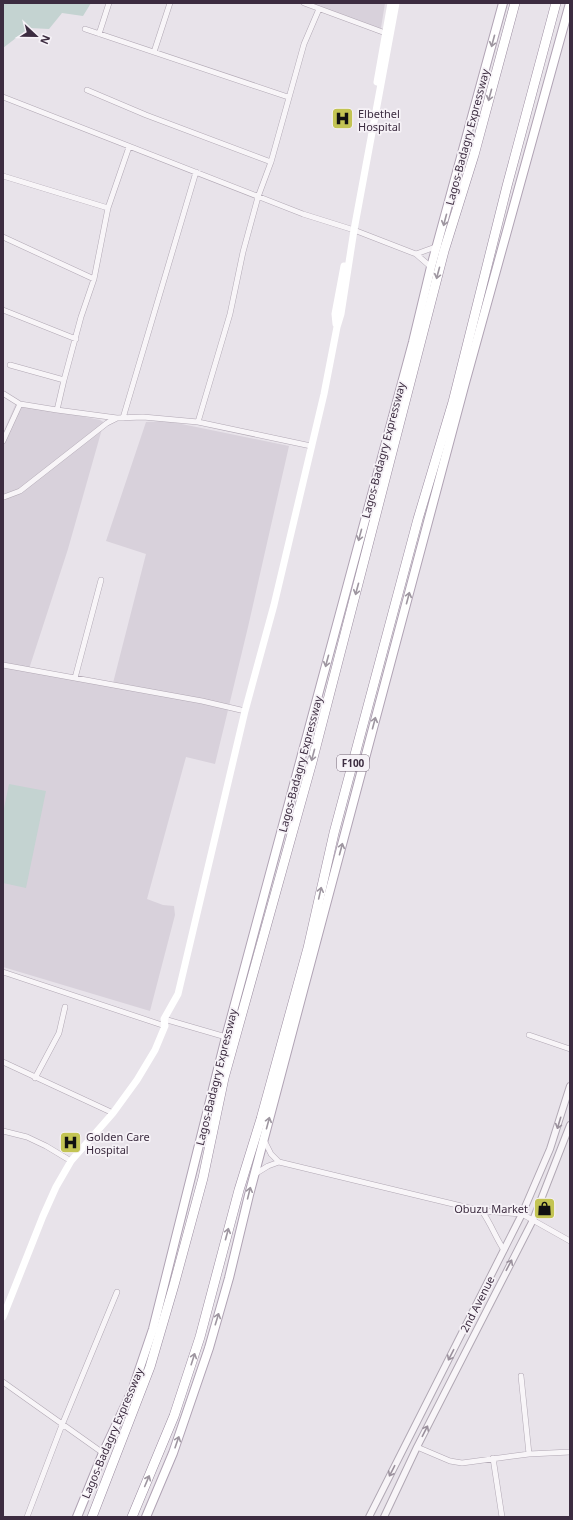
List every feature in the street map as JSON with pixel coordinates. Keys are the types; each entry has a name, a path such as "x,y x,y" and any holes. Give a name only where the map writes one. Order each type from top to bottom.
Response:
{"highway":[{"name":"Lagos-Badagry Expressway","path":"92,1517 150,1367 174,1285 203,1178 224,1078 312,762 444,251 474,156 514,3"},
{"name":"F100","path":"132,1517 174,1416 200,1337 239,1190 261,1119 308,948 334,833 416,526 452,402 556,3"}],"main road":[{"path":"388,34 391,3"},
{"path":"3,1316 56,1187 71,1161 113,1113 146,1065 155,1050 164,1023 178,994 246,711 274,605 324,394 337,327 341,314 352,229 388,34 396,3"},
{"name":"Lagos-Badagry Expressway","path":"77,1517 103,1452 132,1391 152,1329 226,1037 413,342 431,267 438,246 503,3"},
{"path":"146,1517 173,1453 209,1348 229,1278 254,1174 465,383 570,3"}],"street":[{"path":"99,34 110,3"},
{"path":"154,52 170,3"},
{"path":"304,3 388,34"},
{"path":"198,422 230,314 243,252 258,197 271,162 304,44 319,9"},
{"path":"85,29 288,97"},
{"path":"87,90 146,115 271,162"},
{"path":"3,97 258,197 303,214 352,229 416,254 431,267"},
{"path":"57,410 64,380 94,279 108,208 129,147"},
{"path":"123,418 196,172"},
{"path":"3,176 108,208"},
{"path":"3,236 94,279"},
{"path":"416,254 438,246"},
{"path":"3,310 76,339"},
{"path":"10,365 64,380"},
{"path":"4,394 20,404 117,418 143,417 198,422 311,446"},
{"path":"3,441 20,404"},
{"path":"4,497 20,491 107,423 117,418"},
{"path":"75,678 101,580"},
{"path":"3,665 202,701 246,711"},
{"path":"3,972 164,1023 226,1037"},
{"path":"36,1078 59,1033 65,1007"},
{"path":"529,1035 570,1049"},
{"path":"3,1062 113,1113"},
{"name":"2nd Avenue","path":"369,1517 522,1214 550,1149 570,1086"},
{"name":"2nd Avenue","path":"384,1517 417,1447 533,1220 570,1125"},
{"path":"3,1131 27,1137 71,1161"},
{"path":"264,1139 271,1154 279,1162 482,1211 522,1214 570,1241"},
{"path":"254,1174 279,1162"},
{"path":"482,1211 504,1250"},
{"path":"26,1517 117,1292"},
{"path":"521,1376 529,1454"},
{"path":"3,1382 62,1425 103,1452"},
{"path":"417,1447 450,1461 462,1462 529,1454 570,1452"},
{"path":"493,1458 502,1517"}],"shaded area":[{"path":"3,3 91,3 83,16 62,13 49,29 29,28 3,48"},
{"path":"305,3 385,3 380,34 320,10"},
{"path":"16,403 100,420 107,424 102,429 68,549 29,669 113,683 146,554 106,541 146,422 167,421 289,446 215,764 186,757 147,899 163,905 174,906 175,915 150,1011 3,967 3,433"},
{"path":"9,784 46,791 26,888 3,883 3,813"}],"place":[{"name":"Elbethel Hospital","path":"342,119"},
{"name":"Golden Care Hospital","path":"70,1142"},
{"name":"Obuzu Market","path":"544,1208"}]}
